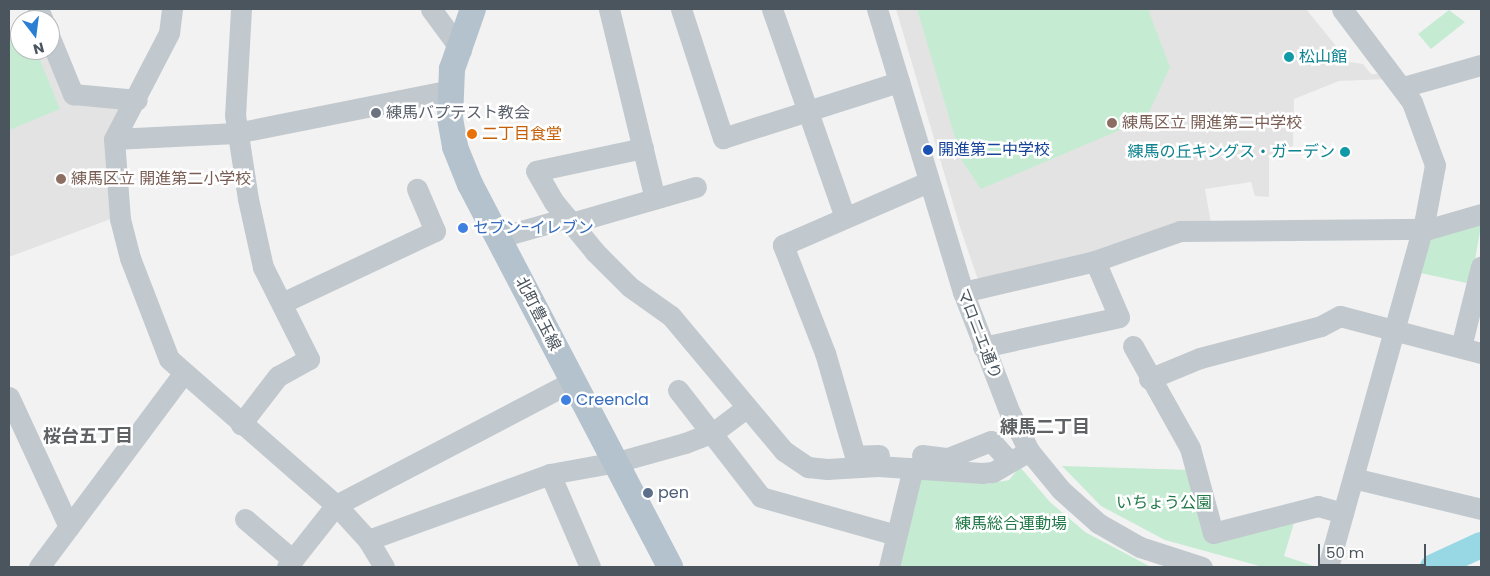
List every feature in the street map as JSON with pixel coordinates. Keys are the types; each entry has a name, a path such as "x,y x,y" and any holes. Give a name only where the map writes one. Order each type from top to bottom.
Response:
{"main road":[{"name":"北町豊玉線","path":"473,9 461,50 452,69 451,90 455,147 572,381 617,462 670,567"}],"street":[{"path":"172,9 169,33 137,100 114,139 120,219 130,258 169,359 183,374 336,505 368,540 384,567"},
{"path":"241,9 236,133 263,267 309,359 278,376 241,424"},
{"path":"431,9 461,50"},
{"path":"609,9 655,199"},
{"path":"681,9 723,138 899,82"},
{"path":"772,9 806,113 844,217"},
{"name":"マロニエ通り","path":"877,9 928,182 963,292 983,347 1029,451 1061,490 1098,523 1140,547 1202,567"},
{"path":"1328,567 1421,229 1435,165 1403,87 1342,9"},
{"path":"59,60 73,94 137,100"},
{"path":"1403,87 1481,65"},
{"path":"114,139 236,133 451,90"},
{"path":"643,148 536,171 569,220 630,287 671,316 768,435 808,467 913,468 982,473 1010,462 1029,451"},
{"path":"928,182 783,245 825,353 856,456 908,453 948,458 991,441 1010,462"},
{"path":"500,237 696,187"},
{"path":"282,303 435,231 417,189"},
{"path":"963,292 1095,261 1201,229 1421,229 1481,214"},
{"path":"983,347 1119,317 1095,261"},
{"path":"1461,347 1481,266"},
{"path":"1149,379 1200,358 1321,326 1340,316 1481,353"},
{"path":"1133,346 1149,379 1190,448 1213,533 1318,506 1343,513"},
{"path":"39,567 183,374"},
{"path":"245,519 290,564 336,505 572,381"},
{"path":"678,390 714,432 761,497 896,535"},
{"path":"9,396 69,527"},
{"path":"368,540 550,474 617,462 714,432 746,407"},
{"path":"889,567 913,468"},
{"path":"550,474 590,567"},
{"path":"1353,478 1481,508"}],"shaded area":[{"name":"練馬区立 開進第二中学校","path":"896,9 1306,9 1349,62 1363,64 1371,74 1384,74 1388,79 1339,81 1294,99 1293,146 1269,156 1269,197 1255,196 1251,182 1205,189 1211,223 982,281 977,277 960,227"},
{"name":"練馬区立 開進第二小学校","path":"9,27 10,60 53,60 71,102 124,105 116,217 9,257"}],"green space":[{"path":"917,9 1148,9 1170,67 1146,119 981,189 962,161"},
{"path":"1449,10 1465,22 1431,49 1418,34"},
{"path":"9,35 10,60 40,60 60,109 9,130"},
{"path":"1481,225 1471,284 1416,272 1426,240"},
{"name":"いちょう公園","path":"1062,466 1192,470 1211,541 1294,523 1284,556 1317,567 1263,567 1165,540 1101,506"},
{"name":"練馬総合運動場","path":"1020,467 1050,502 1085,532 1151,567 898,567 919,479 987,484 1009,480"}],"waterway":[{"path":"1433,567 1481,545"}],"place":[{"name":"松山館","path":"1289,57"},
{"name":"練馬バプテスト教会","path":"376,113"},
{"name":"練馬区立 開進第二中学校","path":"1112,123"},
{"name":"二丁目食堂","path":"472,134"},
{"name":"開進第二中学校","path":"928,150"},
{"name":"練馬の丘キングス・ガーデン","path":"1345,152"},
{"name":"練馬区立 開進第二小学校","path":"61,179"},
{"name":"セブン-イレブン","path":"463,228"},
{"name":"Creencla","path":"566,400"},
{"name":"pen","path":"648,493"}],"district":[{"name":"練馬二丁目","path":"1045,427"},
{"name":"桜台五丁目","path":"88,436"}]}
